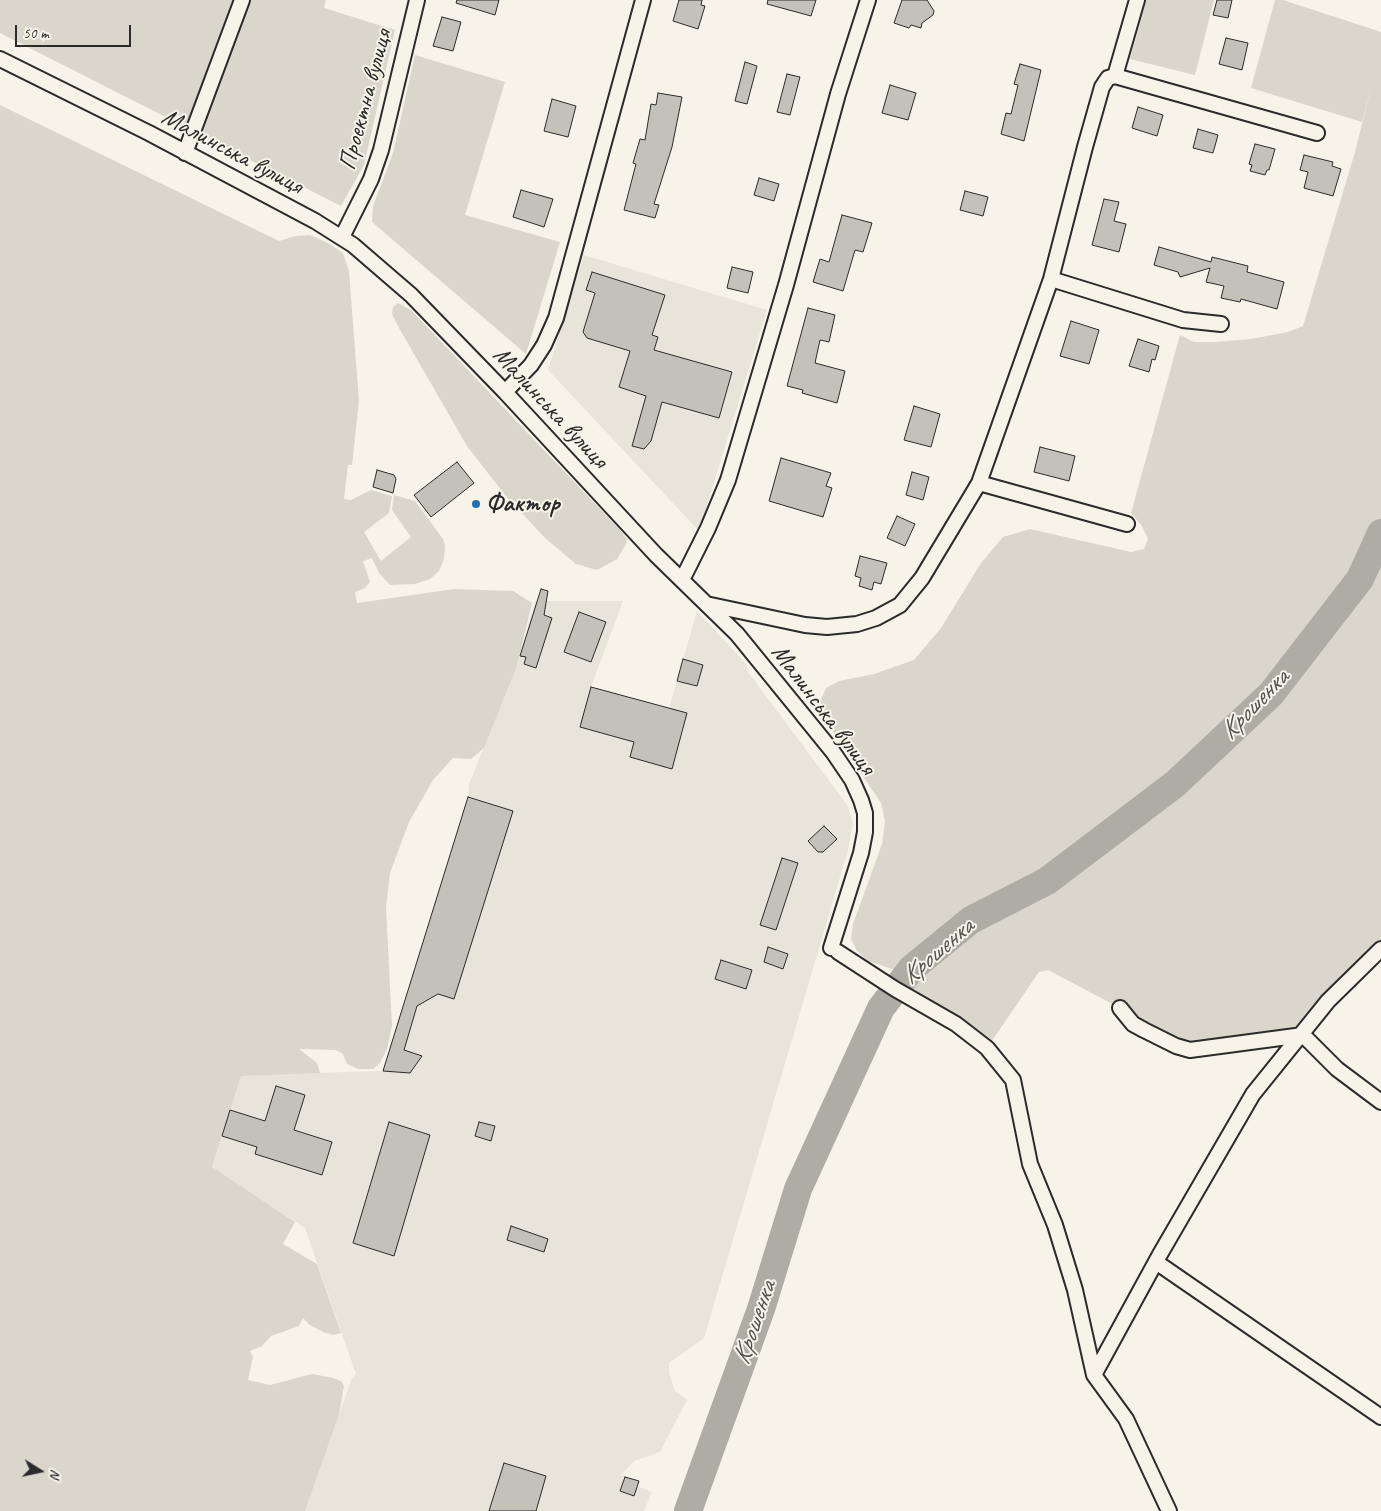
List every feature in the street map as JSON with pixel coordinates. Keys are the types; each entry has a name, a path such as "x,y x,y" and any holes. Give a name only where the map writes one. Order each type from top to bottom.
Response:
{"street":[{"path":"185,153 242,0"},
{"name":"Проектна вулиця","path":"342,237 371,179 381,150 417,0"},
{"path":"505,392 531,365 544,345 556,318 643,0"},
{"path":"682,580 704,536 728,480 786,285 838,94 868,0"},
{"path":"1115,76 1136,0"},
{"name":"Малинська вулиця","path":"0,59 185,153 342,237 411,295 505,392 656,555 737,634 798,706 852,780 865,812 864,839 835,950 895,989 956,1024 987,1048 1013,1080 1030,1164 1055,1225 1075,1290 1094,1375"},
{"path":"706,604 805,625 827,627 857,624 876,618 900,604 922,578 979,483 1051,279 1102,87 1108,78 1115,76 1317,133"},
{"path":"1051,279 1183,320 1220,324"},
{"path":"979,483 1127,524"},
{"path":"1169,1511 1126,1419 1094,1375 1156,1262 1254,1094 1303,1035 1328,1001 1381,949"},
{"path":"1120,1008 1133,1024 1176,1046 1190,1050 1303,1035"},
{"path":"1303,1035 1337,1069 1381,1102"},
{"path":"1156,1262 1381,1417"}],"shaded area":[{"path":"0,0 326,0 324,8 395,30 364,165 341,206 0,33"},
{"path":"1146,0 1214,0 1195,75 1130,59"},
{"path":"1275,0 1283,0 1381,32 1381,949 1303,1035 1176,1046 1120,1008 1048,970 1039,972 987,1048 895,989 911,968 892,969 868,961 857,951 851,939 853,924 882,844 885,821 881,803 822,715 821,700 826,688 839,681 874,674 914,660 941,628 981,563 1003,537 1030,529 1131,552 1144,549 1148,539 1142,526 1131,513 1180,335 1194,342 1215,342 1251,339 1288,332 1303,326 1355,152 1372,84 1362,122 1251,88"},
{"path":"415,55 505,82 465,215 560,242 526,354 372,222 373,206 393,153"},
{"path":"0,105 279,241 296,236 310,235 328,243 343,253 349,271 359,401 352,465 348,465 344,499 351,500 371,490 392,496 389,513 364,532 381,561 411,537 392,510 394,495 415,501 443,539 445,546 444,559 439,571 430,579 415,584 390,585 379,573 372,558 363,561 370,582 365,588 355,592 357,603 454,589 513,591 532,603 517,666 484,748 471,759 453,758 433,780 409,822 390,873 386,907 392,1026 387,1049 380,1063 373,1069 358,1069 347,1064 343,1054 336,1050 299,1049 317,1063 320,1073 241,1076 212,1167 295,1222 283,1244 317,1264 341,1333 333,1335 323,1332 310,1325 303,1318 299,1326 271,1336 262,1346 250,1351 253,1357 248,1380 270,1385 312,1374 341,1381 344,1386 339,1415 305,1511 0,1511"},
{"path":"584,255 767,310 699,531 548,370"},
{"path":"398,303 411,310 620,530 627,539 617,559 597,570 576,564 545,538 505,495 467,446 399,328 392,314 393,307"},
{"path":"535,601 623,601 591,687 669,708 697,611 746,664 748,672 848,806 853,824 848,850 704,1338 669,1363 669,1373 675,1391 687,1400 660,1452 634,1461 621,1475 639,1481 637,1486 652,1492 644,1511 305,1511 352,1378 356,1374 305,1228 212,1168 241,1075 383,1071 468,797 469,784 517,666"}],"building":[{"path":"457,0 499,0 495,15 456,3"},
{"path":"679,0 702,0 701,5 705,6 698,29 673,21"},
{"path":"768,0 816,0 811,16 767,4"},
{"path":"902,0 927,0 934,11 933,15 922,23 921,28 911,25 909,28 894,23"},
{"path":"1217,0 1232,0 1228,18 1213,15"},
{"path":"442,17 461,22 453,51 433,46"},
{"path":"1226,38 1248,43 1242,70 1219,64"},
{"path":"745,62 757,66 747,104 735,101"},
{"path":"1020,64 1041,70 1024,141 1001,134 1006,113 1011,114 1018,85 1014,84"},
{"path":"787,74 800,77 790,115 777,112"},
{"path":"890,85 916,93 908,120 882,113"},
{"path":"658,93 682,97 672,147 654,204 659,205 655,218 624,210 636,164 633,163 640,139 645,140 651,104 656,105"},
{"path":"552,99 576,106 568,137 544,131"},
{"path":"1138,107 1163,115 1157,136 1132,128"},
{"path":"1198,129 1218,135 1213,153 1193,148"},
{"path":"1255,144 1275,149 1269,170 1267,170 1265,175 1250,171 1252,165 1249,164"},
{"path":"1304,155 1333,162 1332,166 1341,169 1333,196 1304,188 1308,172 1300,170"},
{"path":"759,178 779,184 774,201 754,195"},
{"path":"521,190 553,199 544,227 513,217"},
{"path":"965,191 988,197 983,216 960,210"},
{"path":"1104,199 1119,202 1114,221 1126,224 1119,252 1092,245"},
{"path":"842,215 872,223 863,252 855,250 843,291 813,282 820,259 829,262"},
{"path":"1159,247 1211,262 1212,257 1248,266 1247,272 1284,282 1277,309 1241,299 1240,302 1221,298 1224,286 1206,282 1210,268 1180,277 1178,272 1154,265"},
{"path":"732,267 753,272 748,293 727,288"},
{"path":"592,272 665,295 652,335 658,337 654,350 732,372 719,418 662,402 651,441 644,449 632,446 646,396 619,387 630,351 587,338 583,332 595,293 586,290"},
{"path":"808,308 835,315 829,342 820,340 815,363 845,371 837,403 802,393 803,390 787,386"},
{"path":"1071,321 1099,330 1089,364 1060,356"},
{"path":"1138,339 1159,346 1155,360 1152,359 1149,372 1129,366"},
{"path":"914,406 940,414 931,447 904,440"},
{"path":"1040,447 1075,456 1069,481 1034,472"},
{"path":"781,458 831,473 826,486 832,488 823,517 769,501"},
{"path":"457,462 474,483 431,517 414,495"},
{"path":"377,470 394,475 396,479 393,493 373,487"},
{"path":"912,472 929,477 923,500 906,495"},
{"path":"897,516 915,524 905,546 887,538"},
{"path":"860,556 887,563 881,584 874,582 872,590 859,586 861,578 855,576"},
{"path":"541,589 548,591 544,615 552,618 536,668 524,664 526,657 520,656"},
{"path":"579,612 606,622 591,662 564,652"},
{"path":"683,659 703,665 697,686 677,681"},
{"path":"591,687 687,713 672,769 630,757 634,742 580,727"},
{"path":"468,797 513,811 454,999 438,994 417,1006 404,1050 422,1056 410,1073 383,1071"},
{"path":"824,826 837,839 823,852 818,852 808,841"},
{"path":"782,858 798,863 776,930 760,925"},
{"path":"768,947 788,954 783,969 764,962"},
{"path":"721,960 752,970 746,989 715,979"},
{"path":"276,1086 305,1095 294,1130 332,1142 322,1175 255,1154 257,1147 222,1136 230,1110 265,1121"},
{"path":"389,1122 430,1135 394,1256 353,1243"},
{"path":"479,1122 495,1126 491,1141 475,1136"},
{"path":"511,1226 548,1239 544,1252 507,1240"},
{"path":"504,1463 546,1476 536,1511 489,1511"},
{"path":"625,1477 639,1481 634,1496 620,1491"}],"waterway":[{"name":"Крошенка","path":"688,1511 761,1309 798,1189 881,1008 912,968 971,920 1047,881 1175,784 1271,694 1360,579 1381,533"}],"place":[{"name":"Фактор","path":"476,504"}]}
